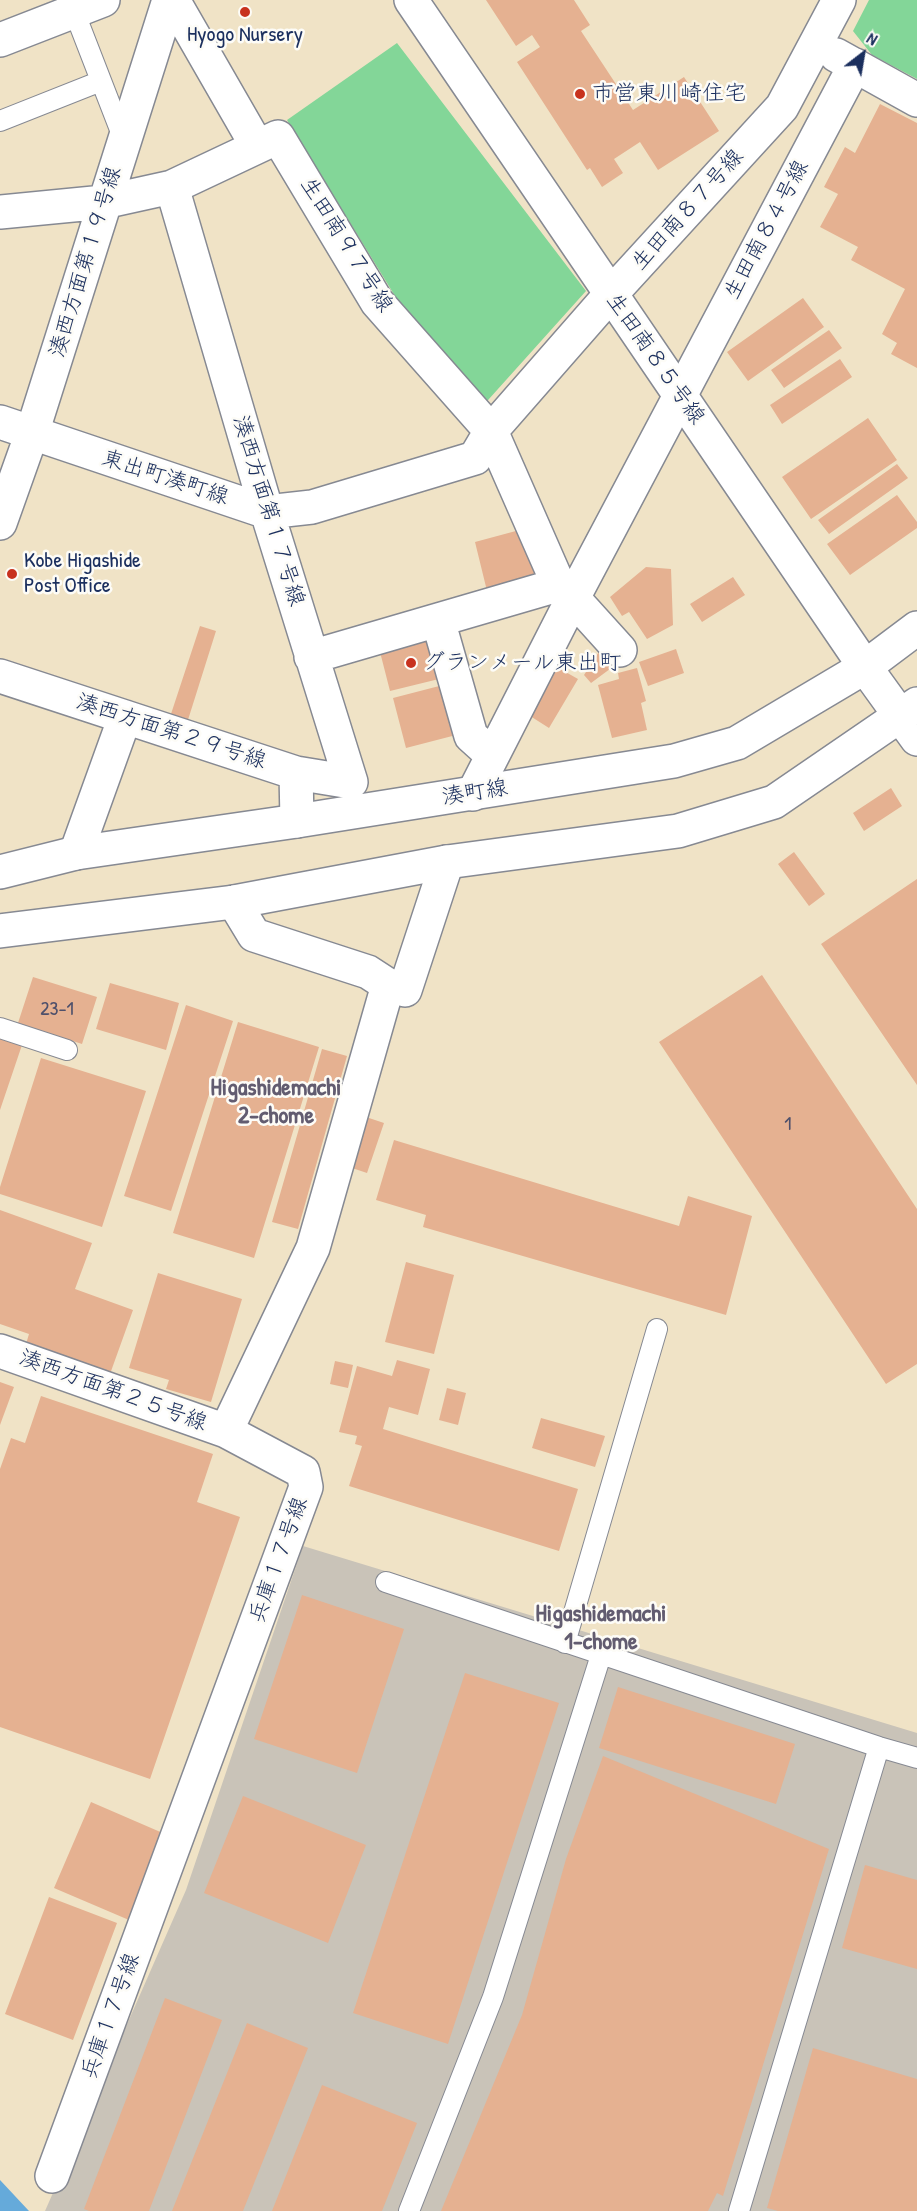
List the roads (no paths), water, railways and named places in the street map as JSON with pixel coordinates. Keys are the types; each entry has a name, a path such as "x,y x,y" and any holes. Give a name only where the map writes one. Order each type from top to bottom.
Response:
{"street":[{"name":"湊西方面第１９号線","path":"0,523 32,433 104,202 171,0"},
{"name":"生田南９７号線","path":"171,0 377,302 491,431 565,589 620,650"},
{"name":"生田南８５号線","path":"411,0 865,667 912,719"},
{"name":"生田南８７号線","path":"491,431 610,295 782,107 839,0"},
{"path":"0,40 88,6"},
{"path":"816,43 917,100"},
{"name":"生田南８４号線","path":"473,794 565,589 680,395 855,65"},
{"path":"0,212 104,202 172,187 268,141"},
{"name":"湊西方面第１７号線","path":"172,187 267,512 351,782 296,773"},
{"name":"東出町湊町線","path":"0,422 267,512 312,507 475,458 491,431"},
{"path":"311,657 550,587 565,589"},
{"path":"438,620 471,736 492,755"},
{"name":"湊町線","path":"0,872 76,853 473,794 674,761 738,743 865,667 917,628"},
{"name":"湊西方面第２９号線","path":"0,676 296,773 297,821"},
{"path":"76,853 125,717"},
{"path":"0,932 234,902 447,862 678,831 774,802 912,719"},
{"path":"234,902 254,935 368,972 388,985 405,990 447,862"},
{"path":"226,1431 313,1248 388,985"},
{"name":"湊西方面第２５号線","path":"0,1351 226,1431"},
{"name":"兵庫１７号線","path":"52,2176 306,1487 303,1472 226,1431"}],"lane":[{"path":"88,6 101,81 124,140"},
{"path":"0,121 101,81"},
{"path":"0,1028 68,1050"},
{"path":"565,1643 657,1329"},
{"path":"386,1582 917,1758"},
{"path":"409,2211 493,1997 601,1655"},
{"path":"739,2211 879,1747"}],"water":[{"path":"0,2180 29,2211 0,2211"}],"place":[{"name":"Hyogo Nursery","path":"245,12"},
{"name":"市営東川崎住宅","path":"580,94"},
{"name":"Kobe Higashide Post Office","path":"12,574"},
{"name":"グランメール東出町","path":"411,663"}],"district":[{"name":"Higashidemachi 2-chome","path":"276,1103"},
{"name":"Higashidemachi 1-chome","path":"601,1629"}]}
